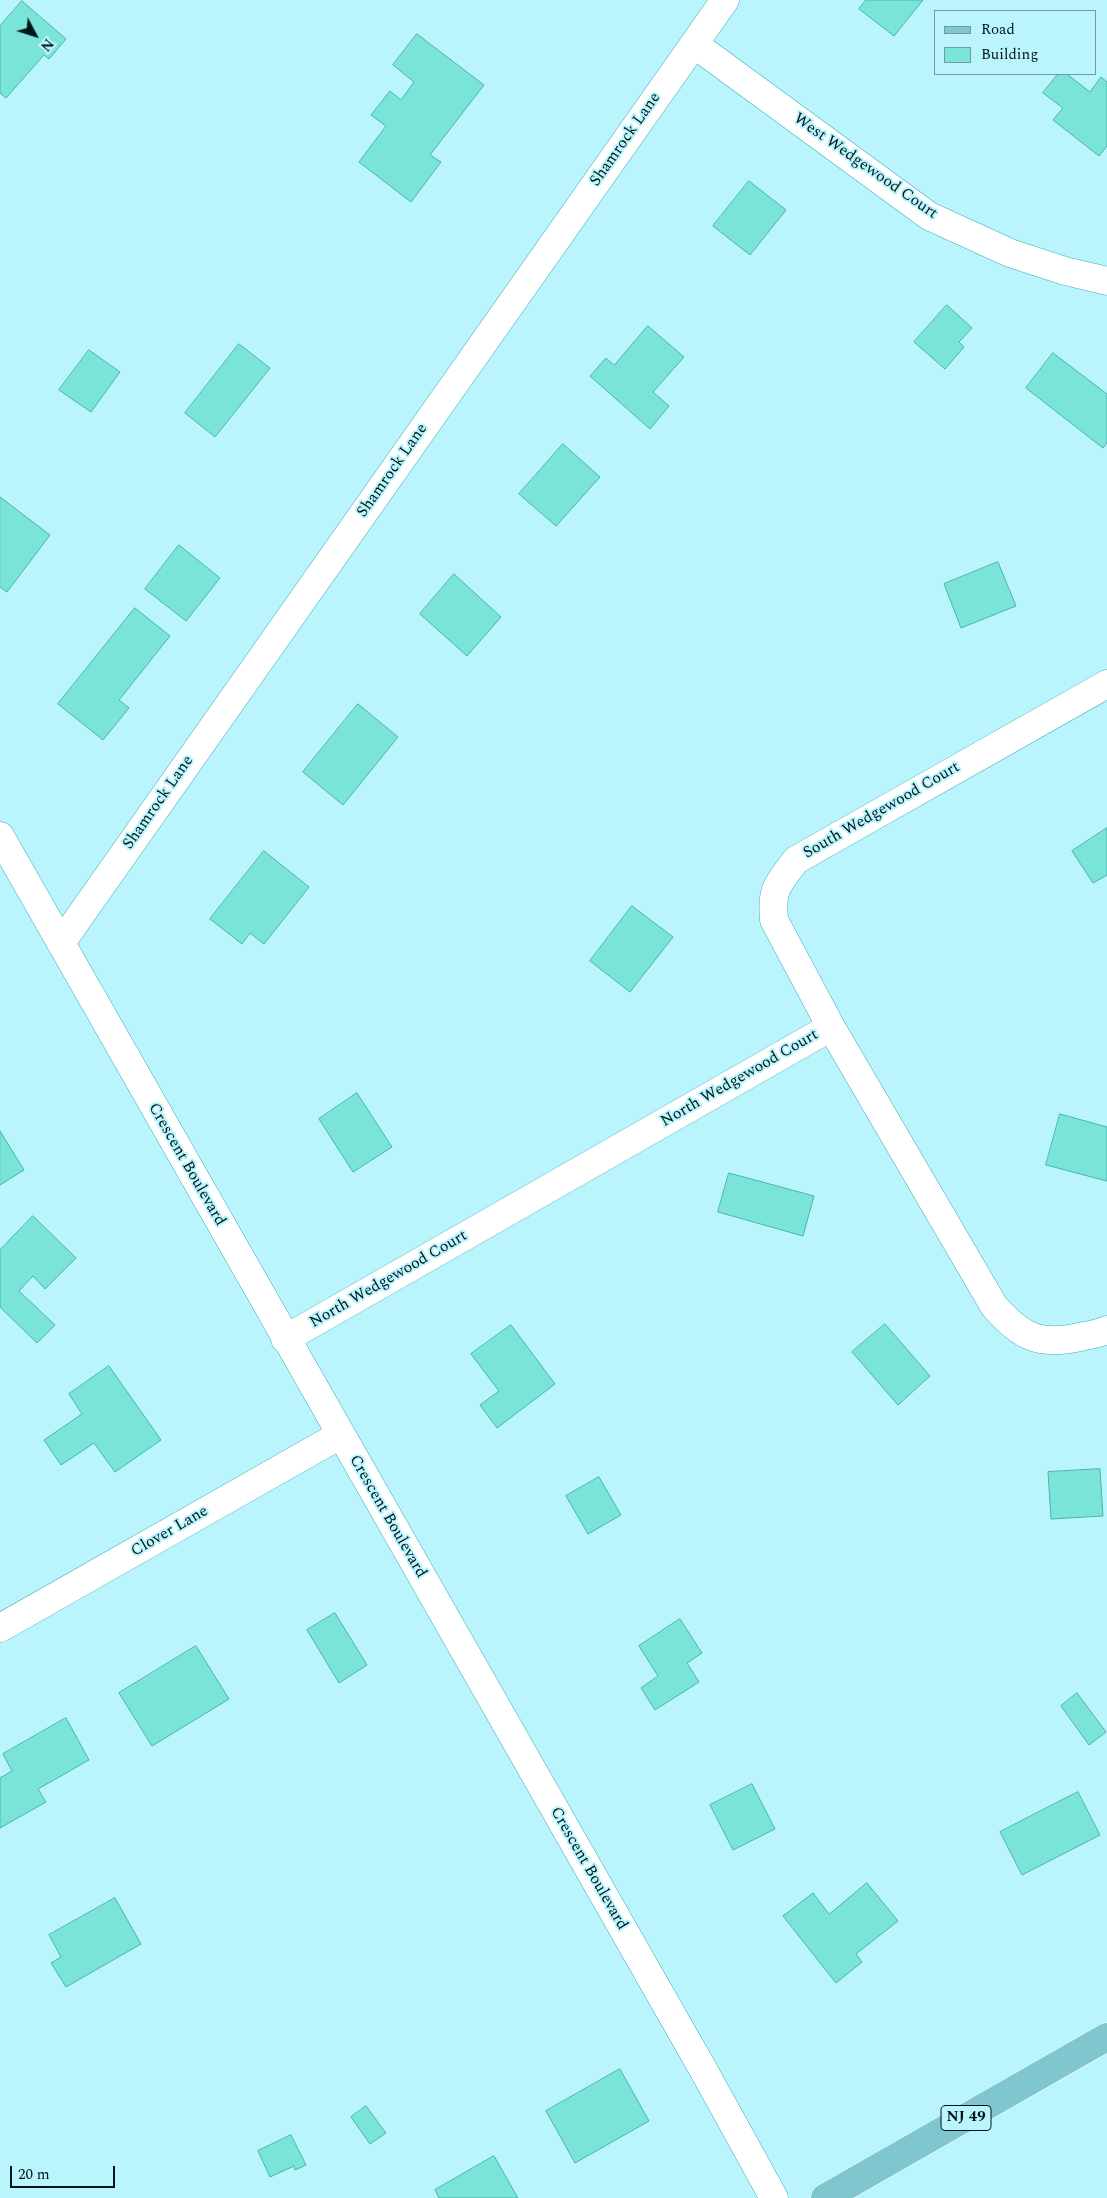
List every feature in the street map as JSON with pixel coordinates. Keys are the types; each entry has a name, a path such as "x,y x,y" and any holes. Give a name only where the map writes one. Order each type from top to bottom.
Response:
{"main road":[{"name":"NJ 49","path":"825,2198 1107,2037"}],"street":[{"name":"Shamrock Lane","path":"60,943 725,0"},
{"name":"West Wedgewood Court","path":"694,44 929,216 1010,253 1065,271 1107,281"},
{"name":"South Wedgewood Court","path":"831,1028 774,920 772,902 774,890 796,860 1107,684"},
{"name":"Crescent Boulevard","path":"0,836 285,1339 704,2071 774,2198"},
{"name":"North Wedgewood Court","path":"285,1339 831,1028 994,1306 1011,1325 1026,1335 1048,1342 1066,1340 1107,1330"},
{"name":"Clover Lane","path":"0,1628 340,1435"}],"building":[{"path":"866,0 923,0 894,36 859,9"},
{"path":"22,1 66,39 49,59 44,55 6,98 0,93 0,26"},
{"path":"417,34 484,85 430,155 441,162 411,202 359,162 386,126 371,115 390,91 401,100 414,82 393,65"},
{"path":"1057,75 1068,75 1090,92 1101,77 1107,82 1107,146 1099,156 1053,120 1063,108 1043,93"},
{"path":"749,181 786,210 750,255 713,226"},
{"path":"947,305 972,328 959,342 964,347 945,369 914,342"},
{"path":"648,326 684,357 653,392 669,406 650,429 590,376 606,358 614,365"},
{"path":"239,344 270,368 215,437 185,413"},
{"path":"89,350 120,372 91,412 59,390"},
{"path":"1053,353 1107,394 1107,443 1103,448 1026,388"},
{"path":"563,444 600,477 556,526 519,494"},
{"path":"0,497 50,535 7,592 0,587"},
{"path":"179,545 220,578 186,621 145,589"},
{"path":"998,562 1016,606 961,628 944,584"},
{"path":"454,574 501,617 467,656 420,614"},
{"path":"135,608 170,636 119,700 129,708 103,740 58,704"},
{"path":"358,704 398,737 343,805 303,772"},
{"path":"1107,828 1107,875 1093,883 1072,851"},
{"path":"264,851 309,887 264,944 250,933 242,944 210,919"},
{"path":"632,906 673,937 630,992 590,961"},
{"path":"357,1093 392,1147 353,1172 319,1119"},
{"path":"1060,1114 1107,1127 1107,1181 1046,1165"},
{"path":"0,1131 24,1170 0,1185"},
{"path":"729,1173 814,1196 803,1236 718,1212"},
{"path":"33,1216 76,1258 45,1289 33,1276 19,1291 55,1325 37,1343 0,1307 0,1250"},
{"path":"885,1324 930,1376 898,1405 852,1352"},
{"path":"511,1325 555,1384 497,1428 480,1405 499,1391 471,1354"},
{"path":"109,1366 161,1440 115,1472 94,1443 61,1465 44,1440 82,1414 69,1394"},
{"path":"1100,1469 1103,1516 1051,1519 1048,1472"},
{"path":"599,1477 621,1515 588,1534 566,1496"},
{"path":"335,1613 367,1665 339,1683 307,1630"},
{"path":"680,1619 702,1653 687,1663 699,1682 655,1710 641,1688 658,1676 639,1646"},
{"path":"196,1646 229,1699 152,1746 119,1693"},
{"path":"1077,1693 1106,1732 1089,1745 1061,1706"},
{"path":"66,1718 89,1760 38,1789 46,1802 0,1828 0,1778 12,1771 3,1754"},
{"path":"752,1784 775,1829 733,1850 710,1805"},
{"path":"1078,1792 1100,1835 1022,1875 1000,1832"},
{"path":"867,1883 898,1921 856,1954 862,1962 836,1983 783,1916 813,1893 829,1914"},
{"path":"115,1898 141,1944 66,1987 51,1963 61,1957 49,1935"},
{"path":"620,2069 649,2121 575,2163 546,2111"},
{"path":"366,2106 386,2133 370,2144 351,2117"},
{"path":"291,2135 306,2165 295,2170 294,2166 270,2177 258,2151"},
{"path":"494,2156 518,2198 439,2198 435,2190"}]}
